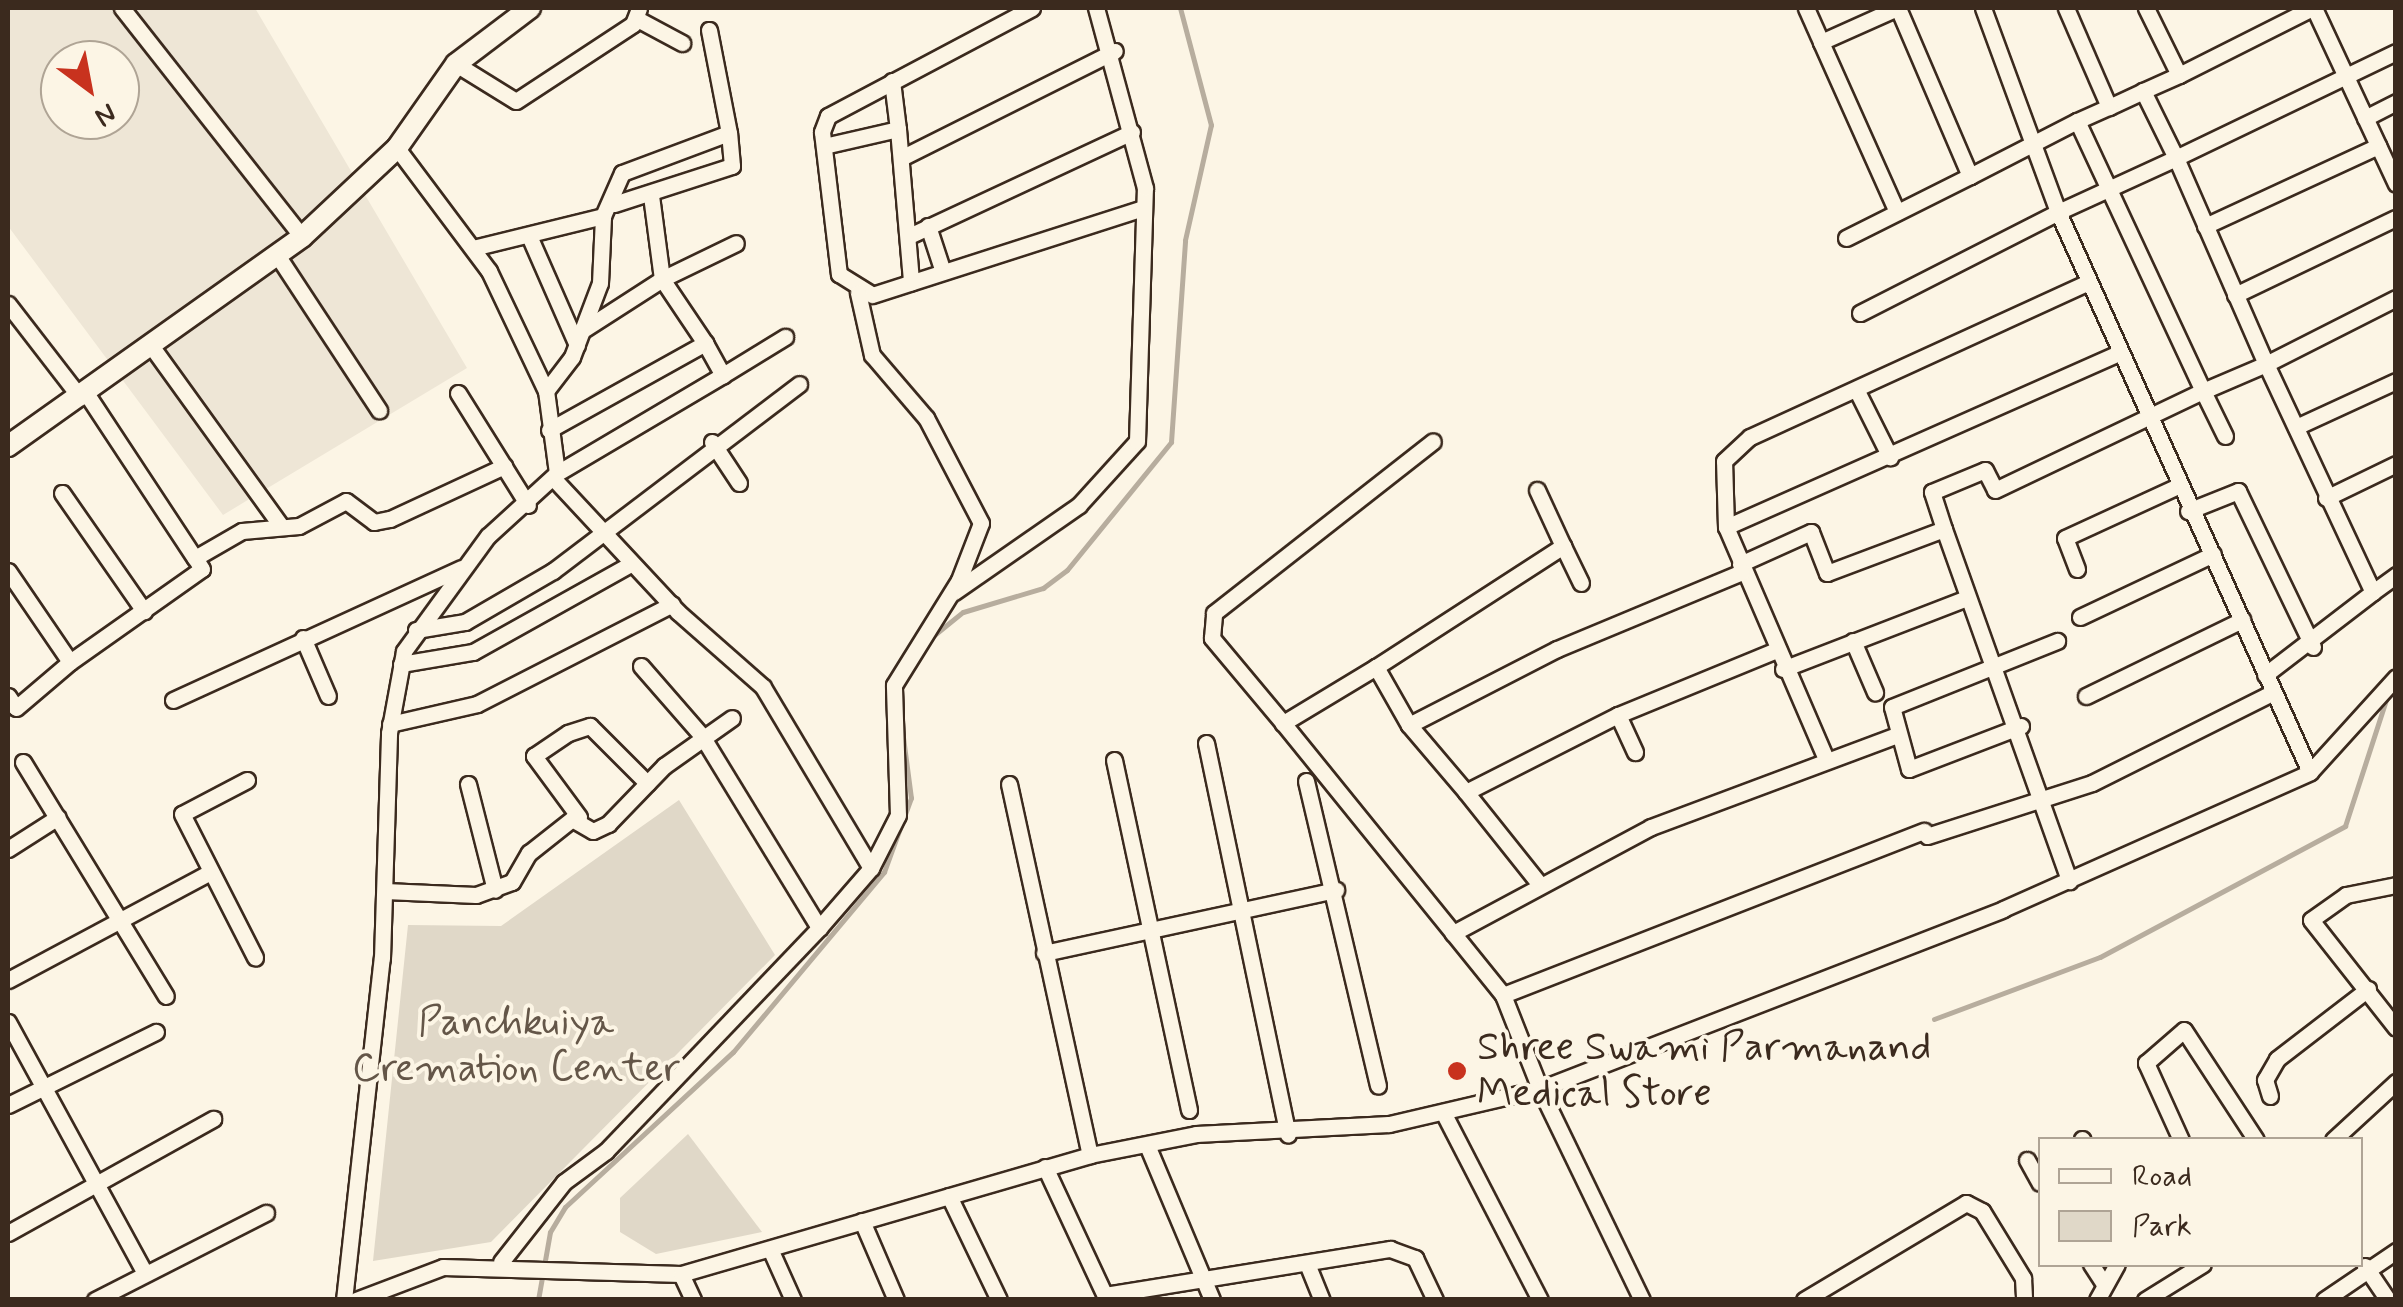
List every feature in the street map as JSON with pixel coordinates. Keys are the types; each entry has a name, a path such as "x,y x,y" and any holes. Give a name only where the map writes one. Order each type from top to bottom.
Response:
{"street":[{"path":"122,8 302,236"},
{"path":"8,446 302,236 396,148 456,64 530,8"},
{"path":"501,1262 564,1182 606,1150 819,928 871,868 901,794 894,684 948,596 981,523 932,428 872,355 858,294 839,274 824,146 828,116 1032,8"},
{"path":"948,596 1079,505 1138,441 1143,208 1115,51 1096,8"},
{"path":"1806,8 1897,212"},
{"path":"1821,42 1898,8 1970,176"},
{"path":"1983,8 2037,140 2084,284 2310,772"},
{"path":"2066,8 2109,106"},
{"path":"2146,8 2179,75"},
{"path":"2270,8 2279,26"},
{"path":"1846,238 2037,140 2313,8 2395,183"},
{"path":"456,64 513,102 639,14 682,43"},
{"path":"476,247 530,238 732,166 709,30"},
{"path":"901,158 1115,51"},
{"path":"1860,313 2058,212 2347,80 2396,52"},
{"path":"892,82 911,282"},
{"path":"2143,91 2326,498 2373,592"},
{"path":"2366,118 2396,102"},
{"path":"2077,121 2225,436"},
{"path":"824,146 898,129"},
{"path":"546,392 580,337 606,248 609,210 622,173 729,132"},
{"path":"909,236 1132,132"},
{"path":"2205,226 2378,146"},
{"path":"396,148 476,247 546,392 555,476 608,529 632,563 672,604 764,687 871,868"},
{"path":"651,195 662,278 723,376"},
{"path":"858,294 911,282 1143,208"},
{"path":"2235,295 2396,218"},
{"path":"928,226 943,272"},
{"path":"530,238 580,337"},
{"path":"580,337 662,278 736,243"},
{"path":"277,255 379,410"},
{"path":"1826,759 1774,651 1741,568 1726,527 1720,472 1735,449 2084,284"},
{"path":"2070,881 2040,801 2021,726 1967,598 1932,492 1985,470 1995,490 2266,364 2396,298"},
{"path":"8,304 13,323 83,395 202,569 10,707"},
{"path":"344,1300 385,891 390,724 402,664 416,630 461,568 555,476 785,337"},
{"path":"549,430 705,343"},
{"path":"152,346 282,527"},
{"path":"1726,527 1890,458 2116,354"},
{"path":"2296,427 2396,382"},
{"path":"416,630 465,622 608,529 712,442 799,384"},
{"path":"458,392 528,505"},
{"path":"1858,393 1890,458"},
{"path":"1433,441 1214,613 1212,638 1503,995 1540,1089 1642,1300"},
{"path":"712,442 739,483"},
{"path":"2326,498 2396,464"},
{"path":"195,558 242,531 282,527 346,501 381,522 504,466"},
{"path":"2077,569 2065,538 2176,487"},
{"path":"1537,490 1581,583"},
{"path":"2188,510 2238,492 2313,647"},
{"path":"62,493 144,610"},
{"path":"1410,726 1557,648 1741,568 1810,532 1827,573 1944,529"},
{"path":"1283,723 1564,546"},
{"path":"2080,617 2212,554"},
{"path":"402,664 474,652 632,563"},
{"path":"174,700 461,568"},
{"path":"8,571 70,662"},
{"path":"2265,676 2313,647 2396,574"},
{"path":"1783,670 1967,598"},
{"path":"390,724 478,704 672,604"},
{"path":"2086,696 2242,620"},
{"path":"303,638 328,696"},
{"path":"1853,642 1875,692"},
{"path":"2021,726 1913,770 1897,735 1896,702 2057,642"},
{"path":"1466,792 1618,715 1774,651"},
{"path":"641,666 702,736 819,928"},
{"path":"1376,667 1410,726 1536,880"},
{"path":"356,1300 443,1266 501,1262 681,1274 1090,1156 1147,1145 1288,1134 1444,1114 1540,1089 2070,881 2310,772 2396,677"},
{"path":"1503,995 1925,834 2040,801 2272,693"},
{"path":"1618,715 1635,752"},
{"path":"648,783 590,726 550,742 535,764 579,817 601,829 702,736 732,718"},
{"path":"1453,933 1536,880 1826,759 1897,735"},
{"path":"1206,743 1288,1134"},
{"path":"1114,760 1155,936 1189,1110"},
{"path":"23,762 166,996"},
{"path":"247,780 182,814 208,873 255,957"},
{"path":"1306,780 1336,890 1378,1086"},
{"path":"468,784 495,890"},
{"path":"1009,784 1090,1156"},
{"path":"8,849 58,817"},
{"path":"385,891 495,890 579,817"},
{"path":"8,980 208,873"},
{"path":"2396,885 2346,895 2311,920 2396,1028"},
{"path":"1044,953 1155,936 1336,890"},
{"path":"2270,1096 2265,1080 2277,1060 2368,989"},
{"path":"8,1022 143,1270"},
{"path":"2181,1137 2146,1063 2184,1030 2254,1137"},
{"path":"8,1105 42,1084 156,1032"},
{"path":"2336,1137 2396,1082"},
{"path":"1444,1114 1540,1300"},
{"path":"8,1233 213,1118"},
{"path":"1147,1145 1212,1300"},
{"path":"2027,1160 2038,1179"},
{"path":"1045,1167 1106,1297 1400,1249 1415,1258 1435,1300"},
{"path":"949,1196 998,1300"},
{"path":"1804,1300 1966,1203 1988,1220 2025,1284 2024,1300"},
{"path":"95,1300 143,1270 266,1213"},
{"path":"862,1221 896,1300"},
{"path":"771,1251 792,1300"},
{"path":"2324,1300 2371,1262 2396,1251"},
{"path":"1308,1266 1322,1300"},
{"path":"2092,1267 2102,1294"},
{"path":"2102,1294 2116,1267"},
{"path":"2145,1300 2198,1267"},
{"path":"2366,1267 2388,1300"},
{"path":"681,1274 693,1300"}],"shaded area":[{"path":"8,8 255,8 467,368 223,515 8,226"}],"green space":[{"name":"Panchkuiya Cremation Center","path":"679,800 775,955 491,1242 373,1261 408,925 501,926"},
{"path":"688,1134 762,1232 656,1254 620,1232 620,1198"}],"waterway":[{"path":"933,636 963,612 1043,588 1067,570 1171,442 1185,240 1211,125 1180,8"},
{"path":"1934,1019 2100,957 2345,826 2388,694"},
{"path":"538,1300 550,1232 565,1207 733,1052 884,872 911,798 901,722"}],"place":[{"name":"Shree Swami Parmanand Medical Store","path":"1457,1071"}]}
